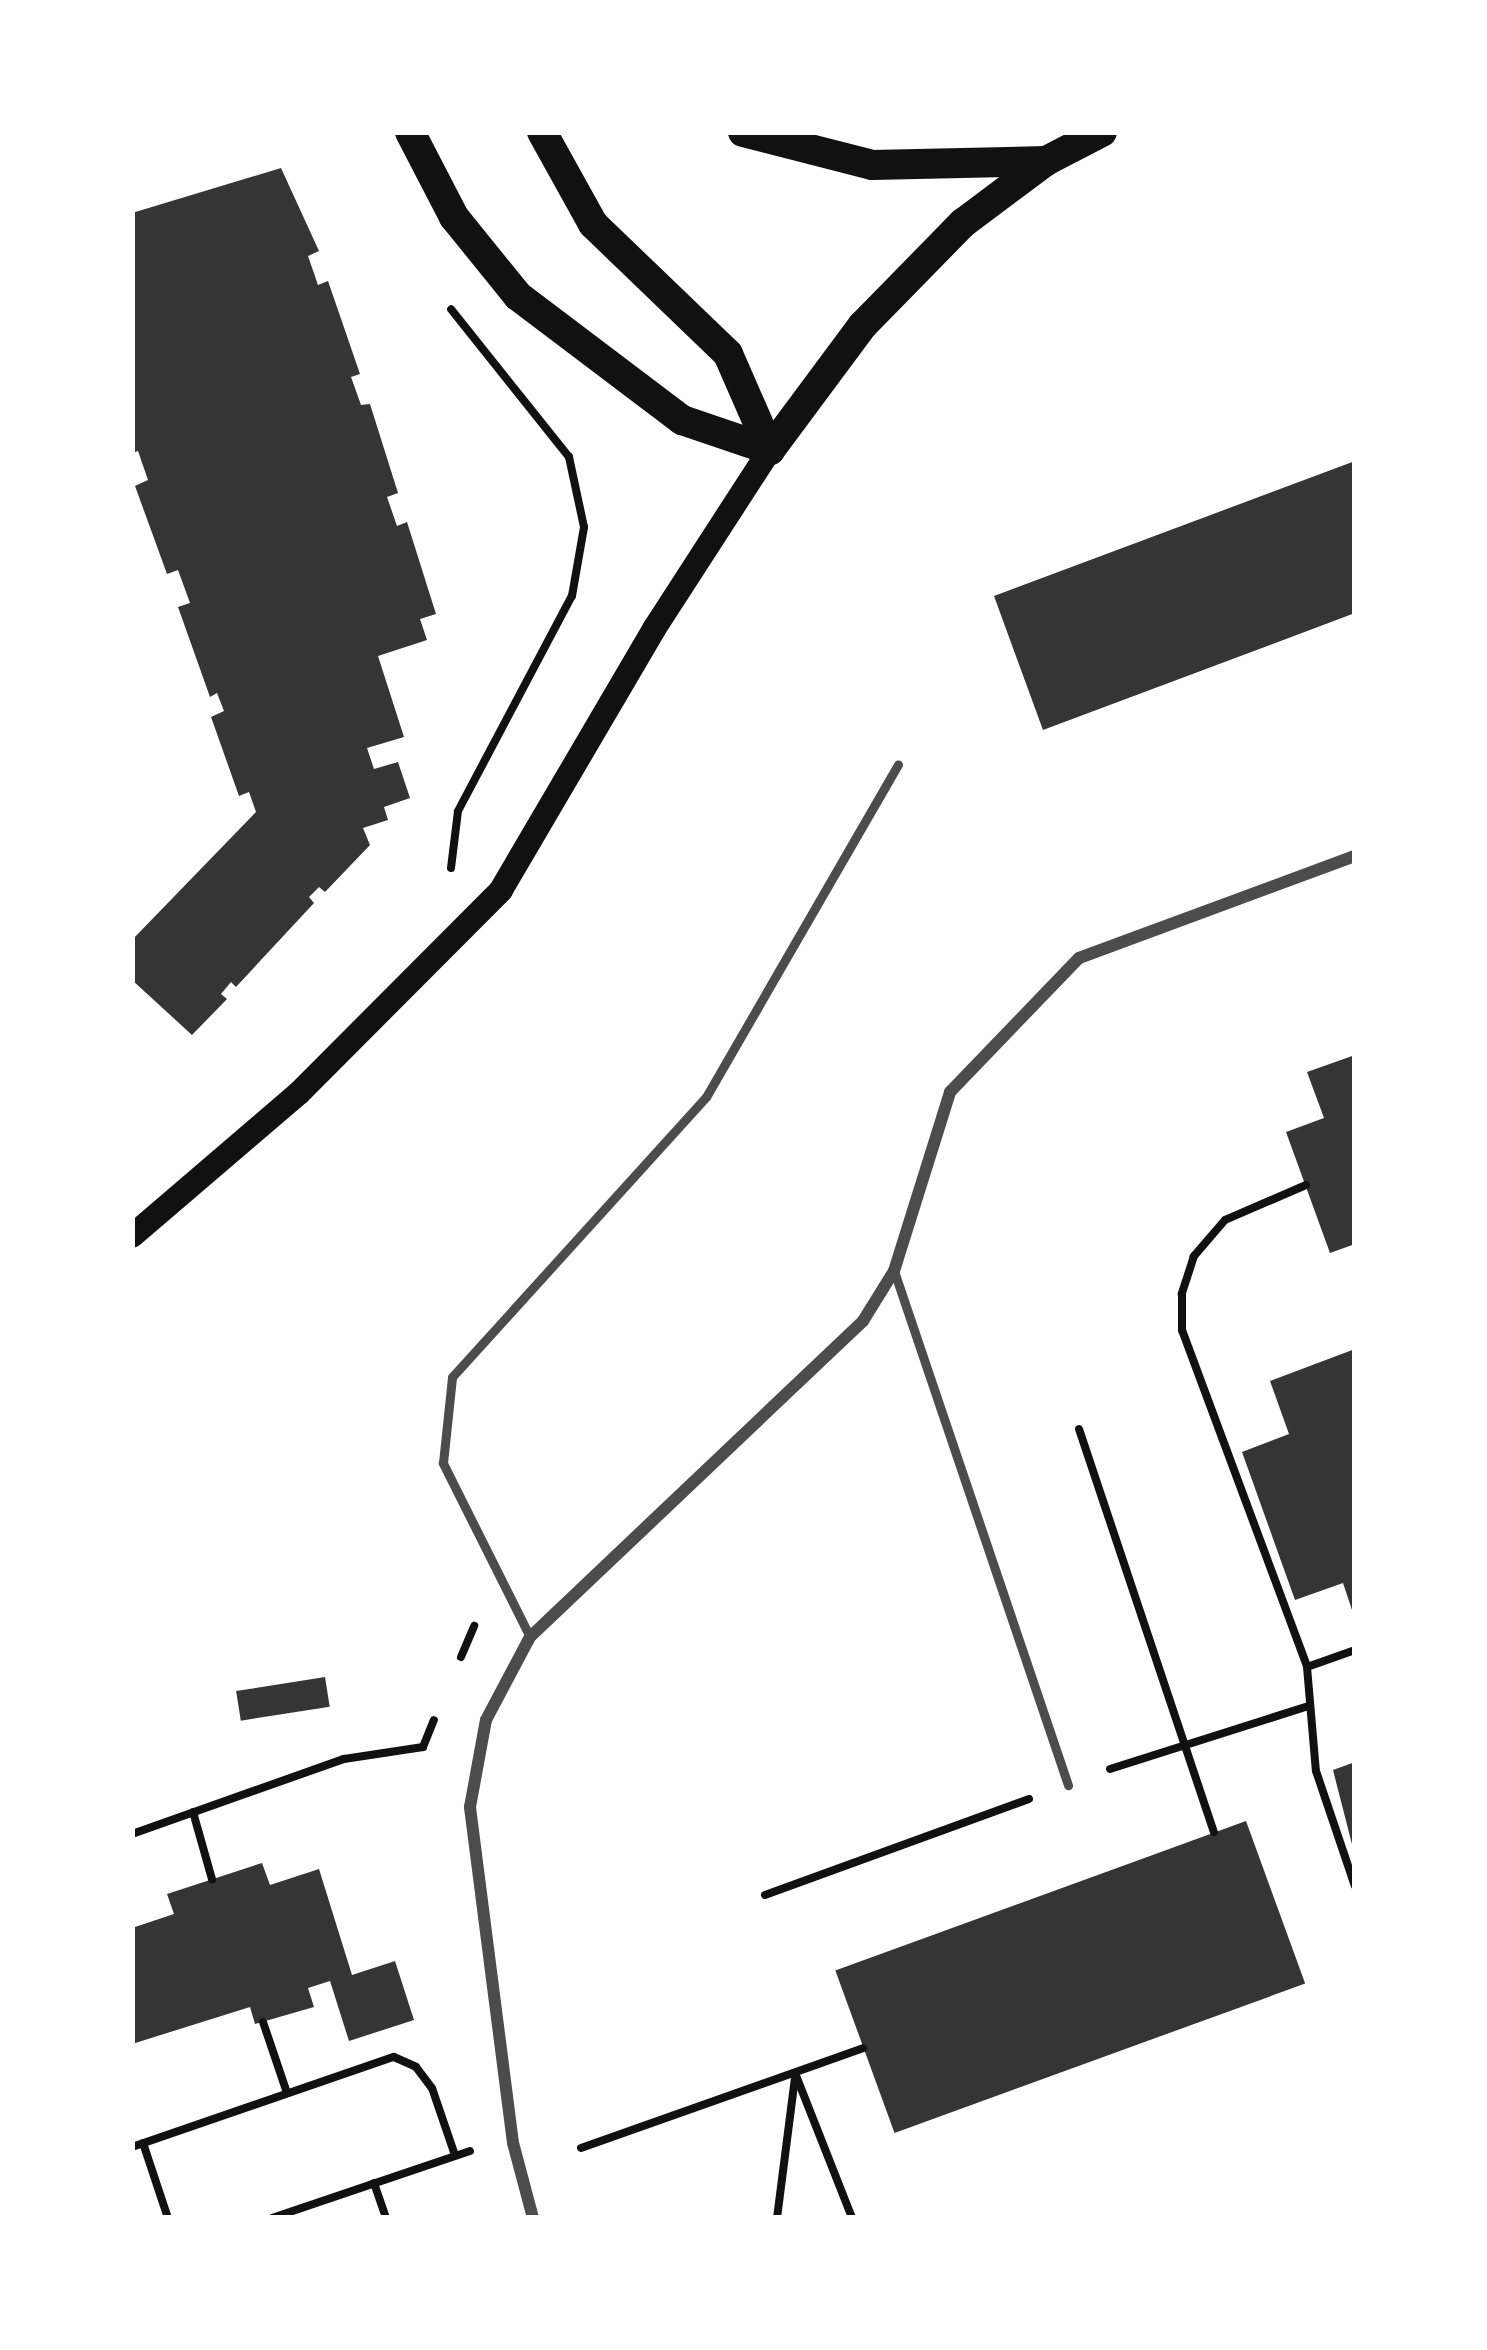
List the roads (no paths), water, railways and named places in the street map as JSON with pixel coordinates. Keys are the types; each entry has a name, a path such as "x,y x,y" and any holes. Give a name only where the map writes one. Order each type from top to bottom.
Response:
{"main road":[{"path":"410,132 454,217 518,296 682,420 770,450"},
{"path":"542,132 592,224 728,354 770,450"},
{"path":"743,132 872,165 1046,161"},
{"path":"132,1236 299,1094 501,890 654,629 770,450 863,325 963,223 1046,161 1102,132"}],"street":[{"path":"532,2218 513,2143 470,1807 486,1720 530,1636 863,1321 894,1271 950,1092 1078,958 1355,856"}],"lane":[{"path":"530,1636 443,1463 452,1377 706,1096 898,765"},
{"path":"894,1271 1068,1785"}]}
